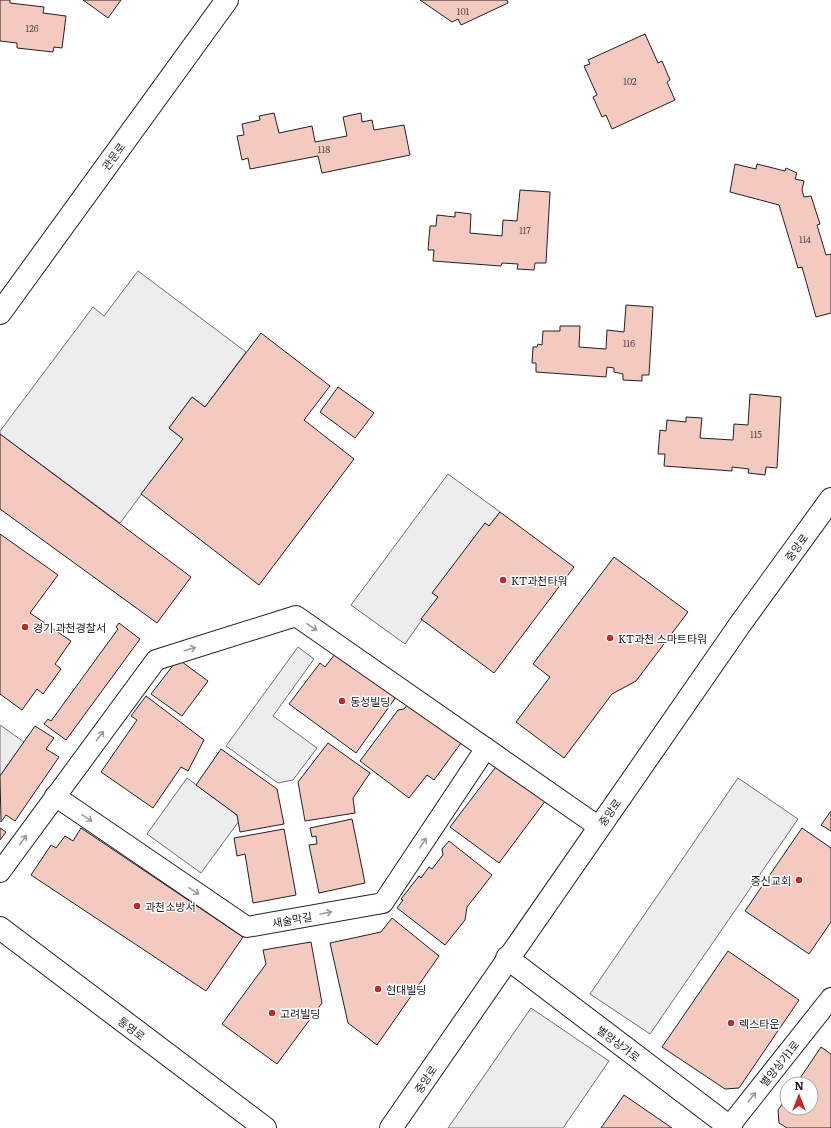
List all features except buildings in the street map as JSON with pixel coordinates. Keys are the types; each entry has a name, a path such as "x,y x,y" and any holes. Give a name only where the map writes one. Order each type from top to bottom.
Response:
{"street":[{"name":"관문로","path":"0,313 227,0"},
{"name":"중앙로","path":"391,1128 507,958 741,623 831,499"},
{"path":"0,872 156,660 296,616 599,827"},
{"name":"새술막길","path":"55,796 247,927 383,903 486,748"},
{"name":"통영로","path":"0,928 265,1128"},
{"name":"별양상가로","path":"507,958 730,1128"},
{"name":"별양상가1로","path":"730,1128 831,998"}],"shaded area":[{"path":"138,271 246,352 205,407 192,397 169,428 183,439 120,523 0,434 0,431 93,307 104,316"},
{"path":"448,474 500,512 489,526 485,524 433,593 438,597 405,644 351,605"},
{"path":"298,647 314,659 273,716 317,748 293,780 278,783 226,746"},
{"path":"0,725 24,742 0,776"},
{"path":"187,778 237,815 239,821 201,873 147,834"},
{"path":"738,778 798,819 650,1034 590,994"},
{"path":"531,1008 609,1061 563,1128 448,1128"}],"place":[{"name":"KT과천타워","path":"503,580"},
{"name":"경기 과천경찰서","path":"25,627"},
{"name":"KT과천 스마트타워","path":"610,638"},
{"name":"동성빌딩","path":"342,701"},
{"name":"중신교회","path":"799,880"},
{"name":"과천소방서","path":"137,906"},
{"name":"현대빌딩","path":"378,989"},
{"name":"고려빌딩","path":"272,1013"},
{"name":"렉스타운","path":"731,1023"}]}
